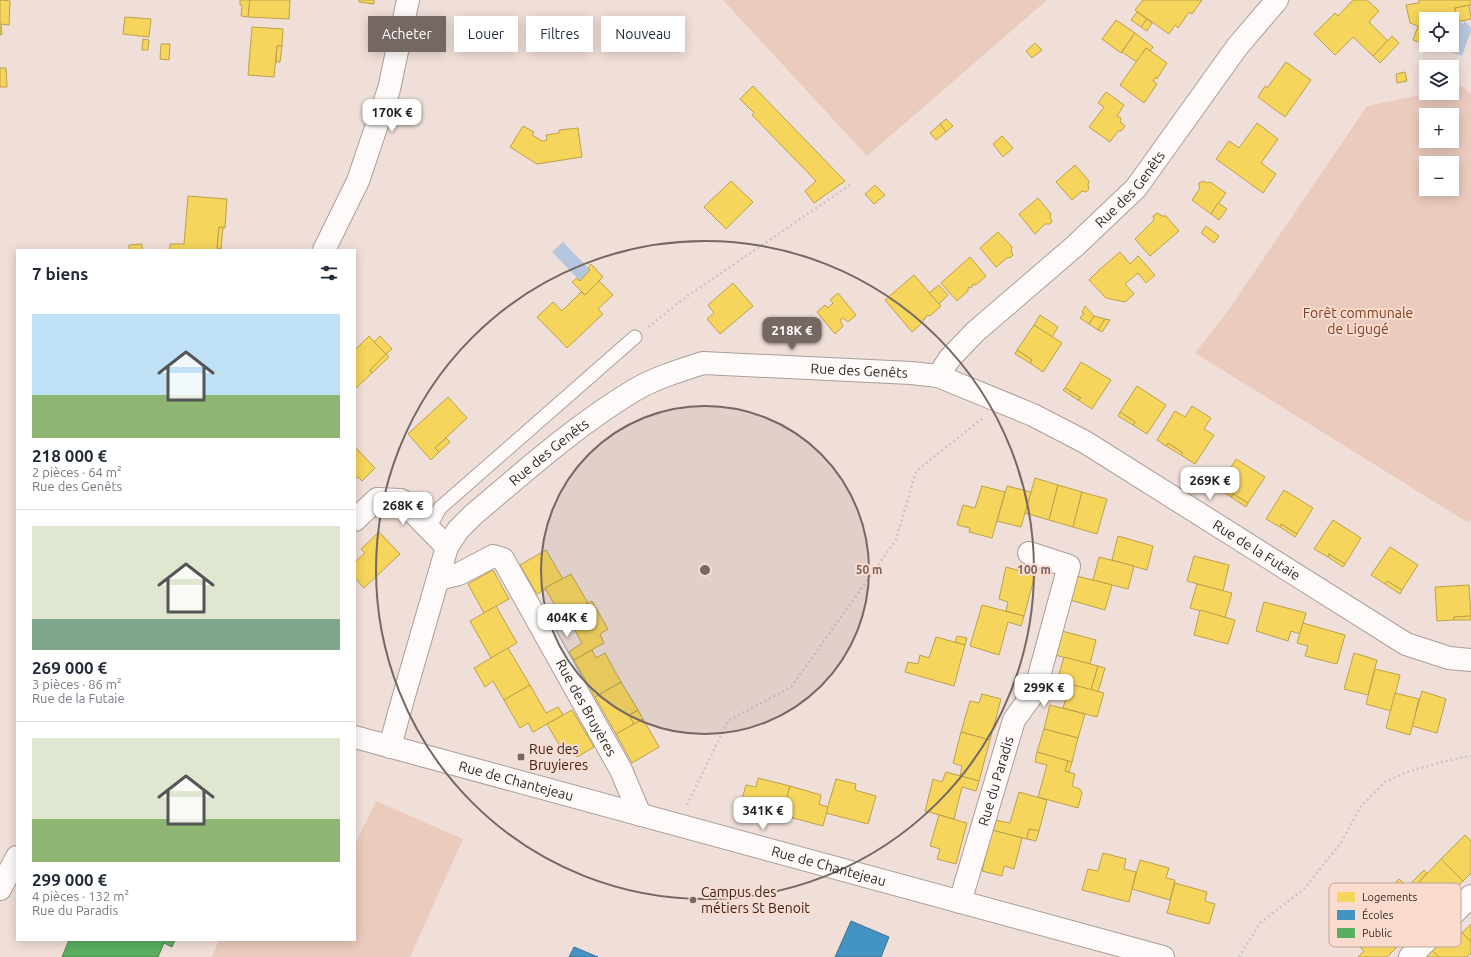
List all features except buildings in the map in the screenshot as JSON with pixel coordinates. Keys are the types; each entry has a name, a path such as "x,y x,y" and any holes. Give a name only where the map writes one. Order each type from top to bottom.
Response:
{"street":[{"path":"324,249 358,180 389,89 408,0"},
{"name":"Rue des Genêts","path":"390,747 447,547 458,530 473,515 573,432 634,390 674,372 703,363 911,373 938,376 950,358 975,332 1075,246 1136,188 1237,47 1277,0"},
{"name":"Rue de la Futaie","path":"938,376 1033,415 1085,442 1406,644 1449,658 1471,660"},
{"path":"356,519 377,499 401,500 447,547"},
{"name":"Rue du Paradis","path":"960,902 1014,720 1035,691 1069,566 1029,553"},
{"name":"Rue des Bruyères","path":"438,579 459,574 493,556 503,560 621,770 640,815"},
{"name":"Rue de Chantejeau","path":"356,737 1163,957"},
{"path":"2,882 16,859"},
{"path":"1461,906 1471,896"},
{"path":"1410,957 1420,947"}],"lane":[{"path":"429,528 440,508 635,337"}],"path":[{"path":"635,337 686,296 850,185"},
{"path":"678,826 728,721 791,687 896,540 916,471 1003,403"},
{"path":"1239,957 1260,922 1304,889 1341,843 1361,806 1385,782 1407,772 1441,762 1471,756"}],"green space":[{"path":"723,0 1047,0 867,156"},
{"name":"Forêt communale de Ligugé","path":"1462,86 1471,94 1471,521 1467,522 1195,353 1230,308 1367,106 1419,95 1419,100 1459,100 1459,87"},
{"path":"376,801 463,839 410,957 212,957 219,941 356,941 356,843"}],"water":[{"path":"1465,21 1471,28 1471,31 1462,56 1451,52 1459,52 1459,22 1463,24"},
{"path":"563,242 590,270 580,281 552,252"}],"place":[{"name":"Rue des Bruyieres","path":"521,757"},
{"name":"Campus des métiers St Benoit","path":"693,900"}]}
